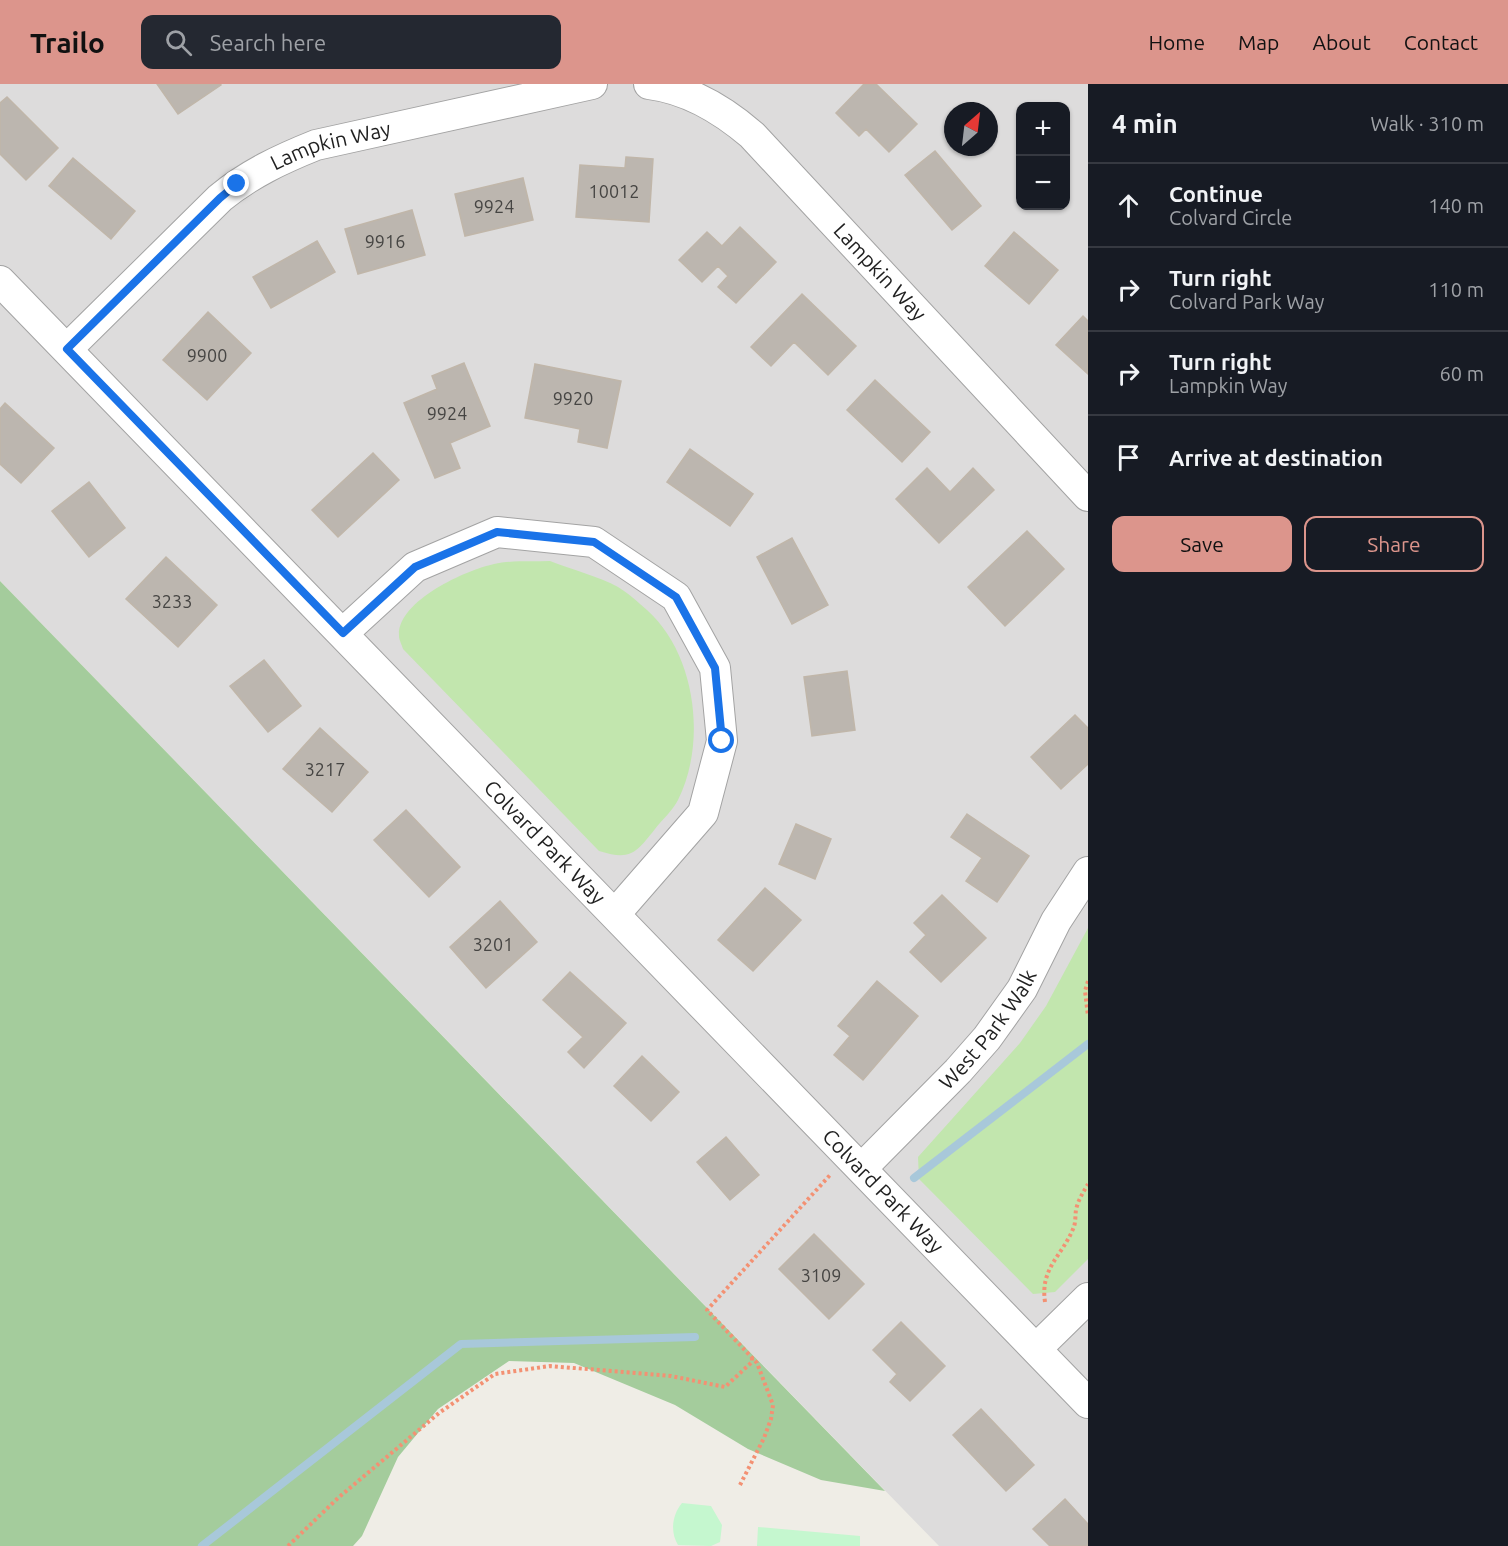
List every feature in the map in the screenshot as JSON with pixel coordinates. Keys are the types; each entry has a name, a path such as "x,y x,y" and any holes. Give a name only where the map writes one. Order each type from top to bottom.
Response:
{"street":[{"name":"Lampkin Way","path":"67,349 220,198 237,184 275,162 316,145 591,84"},
{"name":"Lampkin Way","path":"650,84 690,95 707,103 752,135 1088,496"},
{"name":"Colvard Park Way","path":"0,281 615,914 848,1170 1037,1348 1088,1402"},
{"path":"343,633 415,567 497,532 594,542 676,597 715,668 722,741 703,813 615,914"},
{"name":"West Park Walk","path":"848,1170 958,1071 987,1038 1022,989 1056,921 1088,872"},
{"path":"1037,1348 1088,1298"}],"path":[{"path":"1088,981 1085,991 1088,1016"},
{"path":"740,1485 764,1438 773,1405 757,1363 707,1310 848,1170"},
{"path":"1046,1305 1044,1287 1048,1270 1074,1226 1079,1199 1088,1184"},
{"path":"288,1546 338,1498 439,1413 495,1374 550,1366 671,1376 725,1387 752,1362 752,1357"}],"shaded area":[{"path":"0,84 1088,84 1088,1546 939,1546 0,581"}],"green space":[{"path":"550,561 611,583 633,598 664,628 677,650 686,674 692,700 694,726 687,777 678,800 670,811 643,844 626,855 599,851 403,649 399,639 401,623 409,611 421,599 451,580 494,564"},
{"path":"0,581 885,1491 821,1480 748,1449 675,1405 574,1363 509,1361 438,1409 398,1457 362,1536 353,1546 0,1546"},
{"path":"1088,928 1088,1259 1055,1292 1033,1294 919,1179 918,1157 1020,1043 1046,1006"},
{"path":"682,1503 711,1506 722,1525 720,1542 711,1546 678,1545 673,1524"},
{"path":"758,1527 860,1536 860,1546 757,1546"}],"building":[{"path":"157,84 220,84 221,85 178,114"},
{"path":"864,84 876,84 917,124 889,152 866,129 859,136 836,113"},
{"path":"7,97 58,148 26,180 0,154 0,103"},
{"path":"935,151 981,206 952,230 905,175"},
{"path":"626,157 653,159 649,222 576,217 580,165 625,168"},
{"path":"73,158 135,211 111,239 49,186"},
{"path":"523,178 533,220 465,236 455,194"},
{"path":"412,210 425,255 358,274 345,229"},
{"path":"740,227 776,262 736,303 718,287 728,276 718,266 702,282 679,260 707,232 722,246"},
{"path":"1014,232 1058,270 1029,304 985,266"},
{"path":"317,241 335,272 271,308 253,277"},
{"path":"802,294 856,346 828,375 794,342 771,366 751,347"},
{"path":"208,312 251,353 207,400 163,360"},
{"path":"1083,316 1088,321 1088,374 1056,345"},
{"path":"464,363 490,426 450,443 460,468 435,478 404,403 437,389 432,376"},
{"path":"535,364 621,381 607,448 578,442 580,429 525,418"},
{"path":"875,380 930,432 902,462 847,410"},
{"path":"5,403 54,448 21,483 0,464 0,409"},
{"path":"690,449 753,494 730,526 667,482"},
{"path":"373,453 399,480 338,537 312,510"},
{"path":"927,468 950,492 973,468 994,490 939,543 896,499"},
{"path":"89,482 125,528 89,557 52,511"},
{"path":"1027,531 1064,569 1005,626 968,587"},
{"path":"792,538 828,605 792,624 757,557"},
{"path":"166,557 217,605 178,647 126,599"},
{"path":"264,660 301,706 268,732 230,686"},
{"path":"847,671 855,730 812,736 804,677"},
{"path":"1075,715 1088,728 1088,764 1061,789 1031,757"},
{"path":"320,728 368,772 332,812 283,769"},
{"path":"406,810 460,867 429,897 374,840"},
{"path":"967,814 1029,856 997,902 966,881 982,858 951,837"},
{"path":"796,824 831,839 815,879 779,864"},
{"path":"765,888 801,920 753,971 718,940"},
{"path":"942,895 986,938 941,982 910,952 926,935 914,923"},
{"path":"500,901 537,942 486,988 450,947"},
{"path":"570,972 626,1023 584,1068 568,1052 583,1037 543,1000"},
{"path":"877,981 918,1016 863,1080 834,1055 850,1036 838,1026"},
{"path":"642,1056 679,1092 651,1121 614,1086"},
{"path":"726,1137 759,1175 730,1200 697,1162"},
{"path":"814,1234 864,1284 829,1319 779,1269"},
{"path":"901,1322 945,1366 910,1401 890,1382 897,1374 873,1350"},
{"path":"981,1409 1034,1465 1006,1491 953,1435"},
{"path":"1065,1499 1088,1524 1088,1546 1050,1546 1033,1529"}],"waterway":[{"path":"914,1178 1088,1044"},
{"path":"202,1546 461,1344 695,1337"}],"route":[{"path":"237,184 67,349 343,633 415,567 497,532 594,542 676,597 715,668 722,741"}]}
